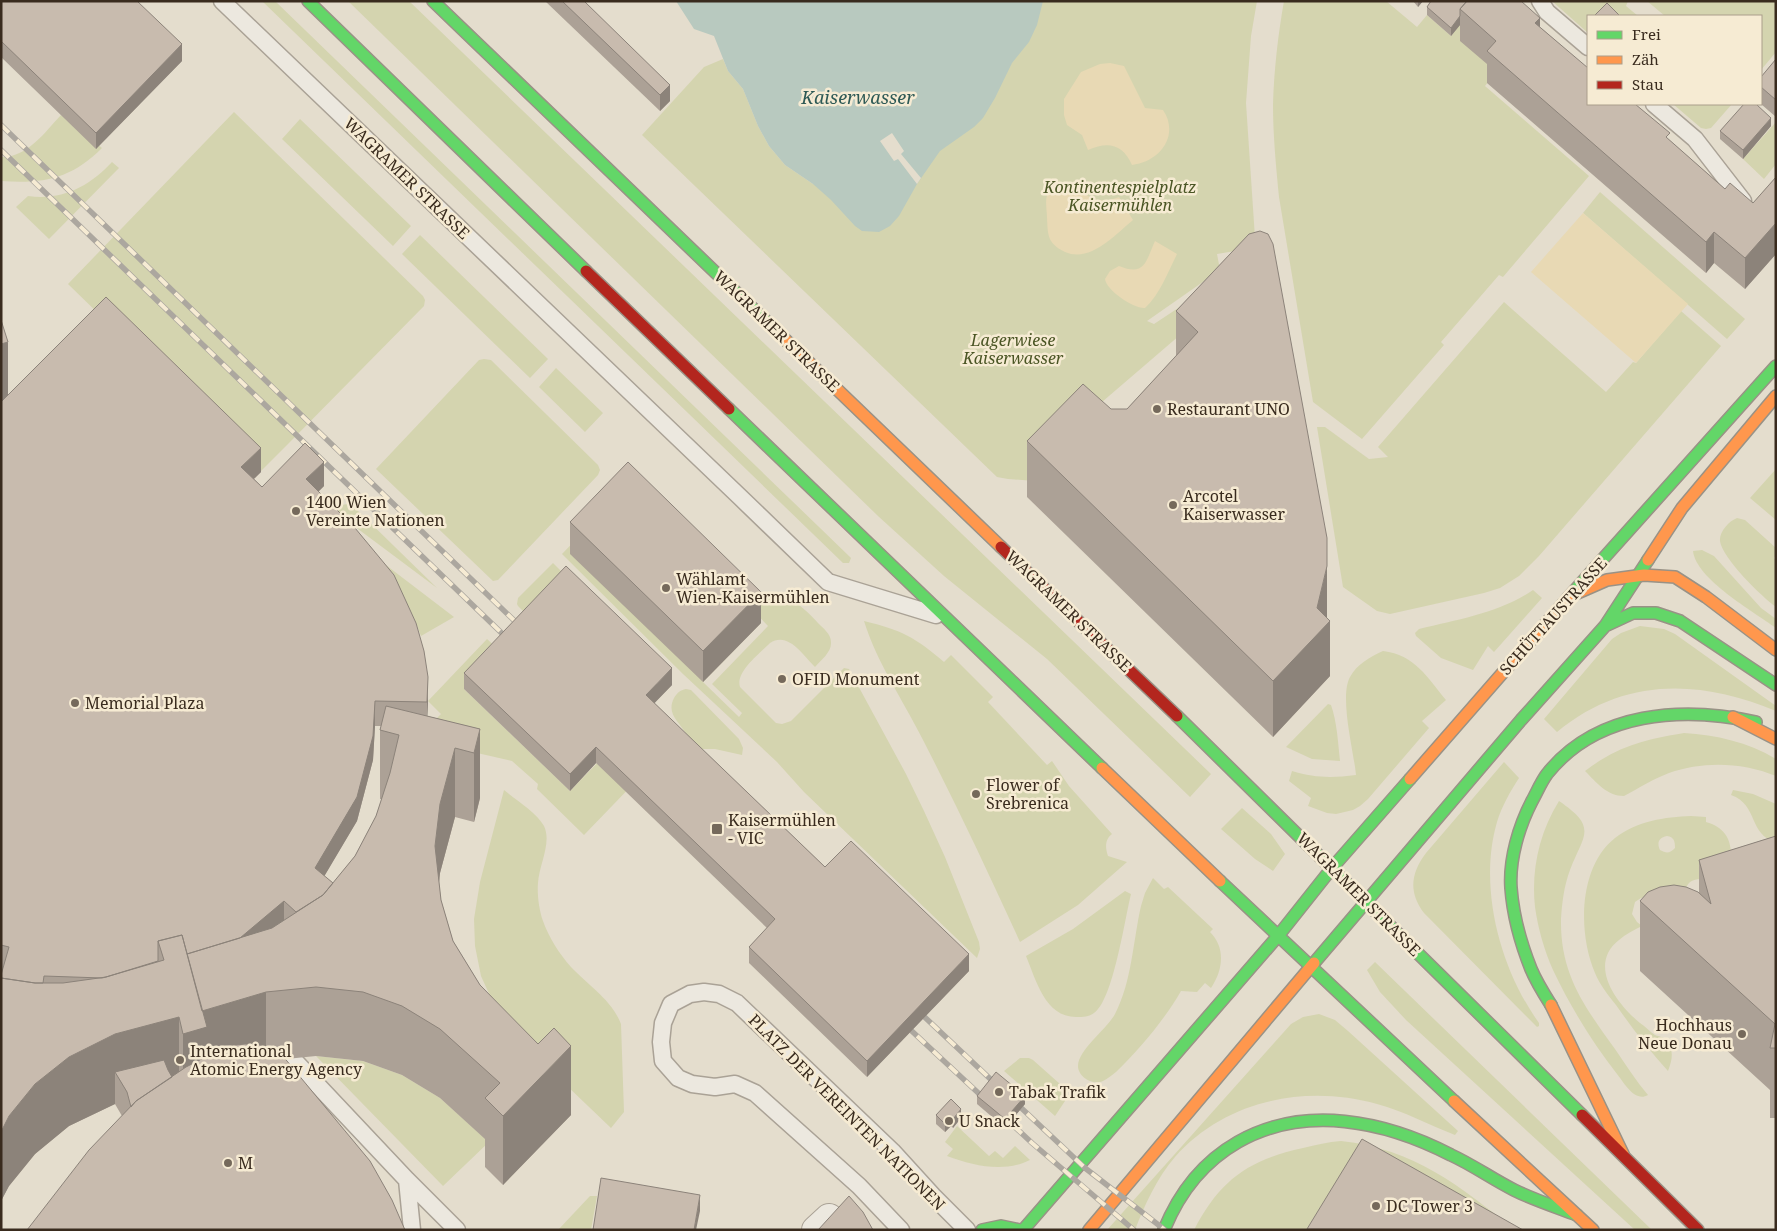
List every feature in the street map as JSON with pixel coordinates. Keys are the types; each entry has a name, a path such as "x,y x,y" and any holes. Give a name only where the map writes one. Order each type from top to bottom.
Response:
{"main road":[{"name":"WAGRAMER STRASSE","path":"308,1 1278,936 1593,1230"},
{"name":"WAGRAMER STRASSE","path":"433,1 984,529 1367,902 1698,1230"},
{"name":"SCHÜTTAUSTRASSE","path":"1278,936 1332,868 1569,596 1653,505 1776,366"},
{"path":"1089,1230 1271,1012 1367,902 1520,720 1605,626 1672,521 1776,396"},
{"path":"1647,524 1653,505"},
{"path":"1672,521 1672,545"},
{"path":"1644,547 1655,586"},
{"path":"1678,565 1681,572 1706,597"},
{"path":"1569,596 1607,580 1638,575 1675,576 1776,650"},
{"path":"1665,603 1680,621"},
{"path":"1605,626 1633,613 1656,613 1680,621 1776,685"},
{"path":"1625,1158 1558,1019 1531,970 1518,928 1511,887 1513,856 1524,816 1546,775 1570,750 1602,730 1638,719 1684,714 1733,717 1776,727"},
{"path":"1733,717 1776,739"},
{"path":"982,1230 1001,1226 1022,1230 1278,936"},
{"path":"1164,1230 1170,1212 1190,1182 1210,1161 1234,1144 1264,1128 1295,1120 1332,1119 1374,1125 1408,1135 1445,1151 1508,1187 1577,1215"}],"lane":[{"name":"WAGRAMER STRASSE","path":"222,1 828,582 945,617"},
{"path":"1540,1 1548,12 1587,46"},
{"path":"1655,105 1695,139 1752,213"},
{"name":"PLATZ DER VEREINTEN NATIONEN","path":"901,1230 859,1186 755,1093 735,1084 715,1087 692,1084 678,1078 663,1061 661,1042 663,1023 671,1004 690,994 704,992 719,994 738,1003 892,1151 967,1230"},
{"path":"291,1065 458,1230"},
{"path":"407,1180 412,1230"}],"green space":[{"path":"262,1 275,1 849,556 851,558 849,563 843,563"},
{"path":"348,1 409,1 1211,774 1190,797 1047,659 944,576 878,516"},
{"path":"1007,1 1257,1 1251,36 1246,103 1255,238 1235,251 1217,254 1220,270 1147,321 1154,324 1219,281 1187,329 1102,402 1035,481 997,477 642,135 704,67 723,59 728,71 743,89 758,126 769,146 785,165 813,184"},
{"path":"1284,1 1386,1 1417,27 1427,15 1451,36 1470,11 1496,72 1485,86 1589,176 1503,277 1499,275 1441,342 1444,345 1362,439 1313,402 1279,197 1275,151 1274,79"},
{"path":"1552,1 1628,1 1626,6 1637,15 1587,15 1587,32"},
{"path":"1647,1 1776,1 1776,52 1762,69 1762,15 1664,15"},
{"path":"1674,105 1731,105 1711,128 1701,128"},
{"path":"234,112 425,300 424,306 195,537 106,321 68,284"},
{"path":"61,115 102,148 79,167 56,177 30,181 1,181 1,157 10,156 27,149"},
{"path":"300,119 411,226 393,246 282,139"},
{"path":"1776,122 1776,164 1764,179 1743,159"},
{"path":"112,162 119,168 49,239 16,207 28,196 52,196 75,190 85,185"},
{"path":"1600,192 1745,319 1727,339 1583,213"},
{"path":"420,235 548,359 530,378 402,254"},
{"path":"1504,302 1606,392 1633,362 1636,363 1681,311 1721,346 1539,556 1519,576 1500,588 1484,593 1390,614 1377,611 1343,587 1317,427 1325,427 1369,459 1388,457 1378,447"},
{"path":"479,360 491,360 598,465 600,470 598,475 498,580 493,581 376,469"},
{"path":"556,368 603,413 585,432 539,387"},
{"path":"1776,469 1776,520 1750,498"},
{"path":"616,498 719,582 761,623 703,682 739,717 742,713 712,684 768,626 750,607 769,596 787,598 811,615 830,636 830,649 815,667 789,642 777,640 770,643 745,669 739,681 740,687 776,723 782,724 791,721 844,668 849,669 906,774 945,857 979,942 980,949 977,958 804,792 777,762 683,674 562,554"},
{"path":"348,504 353,506 437,588 334,511 341,505"},
{"path":"1737,518 1745,520 1776,548 1774,558 1776,560 1776,607 1743,577 1722,548 1721,534 1728,524"},
{"path":"344,533 454,617 421,636 416,623"},
{"path":"1702,550 1714,556 1761,608 1776,619 1776,628 1727,594 1704,572 1696,562 1693,551"},
{"path":"553,563 569,579 531,619 518,606 518,598"},
{"path":"1533,590 1542,598 1494,652 1488,646 1473,670 1441,658 1416,636 1415,633 1419,629 1493,610"},
{"path":"864,621 898,631 916,640 944,662 951,655 993,697 988,702 1047,765 1052,761 1069,786 1112,834 1106,844 1108,856 1127,862 1078,905 1020,942 948,790 883,667"},
{"path":"1640,626 1664,629 1675,634 1776,706 1776,711 1747,700 1719,693 1691,689 1663,689 1635,693 1608,701 1582,714 1557,732 1544,719 1612,639 1621,633"},
{"path":"487,639 500,651 464,689 570,791 611,749 640,777 584,835 537,789 538,784 512,761 416,739 441,714 428,701"},
{"path":"1383,651 1394,653 1412,662 1426,675 1446,700 1422,721 1429,728 1360,806 1353,810 1336,814 1327,813 1308,806 1311,798 1289,781 1292,771 1324,777 1356,775 1348,725 1347,686 1356,668 1369,658"},
{"path":"691,690 739,739 743,748 742,755 715,749 692,749 687,736 672,713 674,698 680,691"},
{"path":"1328,704 1331,705 1335,718 1340,761 1312,759 1286,747"},
{"path":"1684,733 1731,740 1765,753 1776,759 1776,776 1763,771 1736,766 1695,766 1663,775 1624,796 1607,791 1585,771 1597,762 1632,745"},
{"path":"1504,762 1519,778 1506,799 1497,822 1492,847 1490,873 1492,900 1496,927 1504,953 1513,978 1525,1002 1539,1023 1537,1027 1424,913 1415,898 1413,883 1417,868 1426,853"},
{"path":"504,790 536,816 544,826 547,840 539,876 538,892 540,912 548,933 567,962 606,1000 621,1024 624,1112 611,1128 542,1062 491,998 481,976 475,946 474,919 480,882"},
{"path":"1733,790 1753,794 1776,804 1776,842 1761,833 1746,806 1731,795"},
{"path":"1559,801 1579,818 1584,832 1583,840 1568,876 1561,919 1562,939 1569,973 1593,1018 1648,1095 1644,1097 1638,1096 1629,1090 1590,1037 1560,983 1542,939 1535,907 1534,880 1538,852 1546,826"},
{"path":"1242,808 1271,834 1285,854 1273,871 1255,859 1221,829"},
{"path":"1681,817 1706,817 1706,822 1717,827 1728,838 1731,855 1708,879 1695,880 1690,882 1686,888 1641,898 1635,902 1632,914 1642,926 1619,940 1610,950 1606,961 1609,984 1623,1006 1651,1032 1668,1042 1672,1056 1668,1071 1604,990 1589,957 1584,921 1588,883 1594,866 1603,851 1615,838 1632,828 1651,821","holes":["1667,836 1674,840 1675,848 1672,851 1665,852 1660,850 1659,843 1660,839"]},
{"path":"1153,878 1164,889 1168,887 1213,929 1210,932 1219,945 1221,952 1218,974 1211,988 1205,983 1197,992 1181,991 1159,1023 1125,1063 1104,1080 1092,1082 1080,1073 1079,1060 1088,1046 1111,1020 1121,1001 1129,975 1141,906"},
{"path":"1125,891 1131,894 1122,939 1107,993 1101,1005 1094,1013 1083,1017 1065,1015 1057,1011 1043,996 1026,956 1073,929"},
{"path":"1375,962 1652,1230 1635,1230 1406,1020 1380,992 1367,970"},
{"path":"1319,1014 1335,1020 1348,1031 1458,1131 1455,1135 1397,1110 1350,1098 1323,1096 1295,1097 1268,1102 1242,1110 1218,1122 1195,1138 1175,1157 1157,1182 1135,1230 1107,1230 1291,1024 1303,1017"},
{"path":"316,1056 363,1061 402,1075 440,1098 489,1142 443,1186"},
{"path":"1020,1058 1033,1060 1060,1084 1065,1093 1065,1101 1055,1116 1004,1071"},
{"path":"957,1126 989,1156 995,1151 1003,1158 1015,1146 1030,1160 1010,1166 989,1167 947,1156 953,1149 945,1142"},
{"path":"1341,1141 1367,1145 1414,1161 1455,1185 1515,1230 1194,1230 1214,1198 1225,1185 1251,1166 1284,1153"},
{"path":"590,1196 597,1196 591,1230 558,1230"}],"sand":[{"path":"1110,63 1124,66 1145,108 1163,110 1168,119 1168,138 1164,146 1159,153 1142,163 1132,165 1124,153 1114,146 1095,147 1088,150 1082,135 1067,125 1064,115 1064,99 1081,72 1100,64"},
{"path":"1078,184 1086,194 1096,200 1119,197 1133,220 1102,246 1084,254 1074,254 1059,249 1052,242 1048,229 1047,194 1056,187"},
{"path":"1583,213 1688,304 1636,363 1531,272"},
{"path":"1155,241 1177,254 1155,296 1145,308 1128,302 1115,293 1105,279 1110,271 1119,266 1134,270 1143,265 1147,261"}],"water":[{"name":"Kaiserwasser","path":"676,1 1043,1 1037,25 1029,42 1012,63 983,118 974,127 940,151 917,184 899,216 890,226 879,232 862,231 813,184 785,165 769,146 758,126 743,89 728,71 714,36 694,29"}],"pier":[{"path":"892,133 904,151 901,154 921,178 917,184 898,159 894,161 880,141"}],"building":[{"path":"1,1 137,1 182,44 96,133 1,41"},
{"path":"562,1 584,1 670,85 660,95"},
{"path":"1431,1 1467,1 1460,9 1460,16 1451,28 1427,7"},
{"path":"1467,1 1521,1 1540,18 1535,23 1587,67 1587,105 1636,105 1670,133 1666,137 1725,189 1730,183 1753,203 1776,177 1776,223 1745,258 1714,232 1706,242 1487,51 1496,41 1460,9"},
{"path":"1607,3 1619,15 1595,15"},
{"path":"1776,59 1776,100 1762,88 1762,76"},
{"path":"1743,105 1757,105 1771,118 1743,150 1720,131"},
{"name":"Arcotel Kaiserwasser","path":"1260,231 1268,234 1273,244 1327,538 1327,566 1317,608 1330,621 1273,681 1027,441 1083,384 1111,409 1127,409 1198,332 1176,311 1249,234"},
{"path":"106,297 261,448 241,467 262,487 305,443 324,462 306,479 355,528 394,575 416,623 424,651 428,677 427,702 375,701 373,736 357,797 315,868 333,883 323,895 296,912 284,901 240,938 187,954 182,935 158,941 158,961 102,978 44,976 43,983 35,983 1,978 9,947 1,945 1,402"},
{"path":"1,320 8,342 1,344"},
{"name":"Wählamt Wien-Kaisermühlen","path":"628,462 761,592 703,651 570,522"},
{"path":"566,566 672,668 646,695 825,867 851,841 969,954 867,1061 749,947 775,919 596,747 570,774 464,673"},
{"path":"386,706 480,729 474,753 455,748 440,804 435,846 441,900 453,941 480,985 538,1044 554,1028 571,1046 503,1116 485,1098 500,1083 440,1029 402,1006 363,992 316,987 266,992 202,1011 187,954 272,928 323,895 355,856 376,816 390,773 399,735 380,730"},
{"path":"1776,836 1776,1048 1770,1048 1775,1024 1640,901 1648,892 1660,887 1674,885 1698,892 1711,904 1699,860"},
{"path":"182,935 207,1027 183,1034 179,1017 115,1034 69,1057 35,1084 9,1116 1,1132 1,978 35,983 63,983 106,977 164,960 158,941"},
{"path":"260,1045 282,1055 370,1161 392,1200 405,1230 27,1230 89,1150 136,1101 186,1067 227,1046"},
{"path":"164,1060 172,1077 136,1101 131,1107 127,1092 115,1072"},
{"name":"Tabak Trafik","path":"996,1072 1025,1096 1005,1119 977,1096"},
{"path":"951,1099 961,1109 953,1119 951,1117 945,1124 936,1115"},
{"path":"1362,1139 1523,1230 1307,1229"},
{"path":"601,1178 700,1195 694,1230 593,1230"},
{"path":"849,1196 863,1212 873,1230 818,1230"}],"railway":[{"path":"1,125 523,629"},
{"path":"1,150 512,643"},
{"path":"915,1008 1085,1168 1165,1230"},
{"path":"901,1021 1032,1143 1134,1230"}],"traffic: fast":[{"path":"308,1 586,271"},
{"path":"433,1 767,322"},
{"path":"1568,598 1776,366"},
{"path":"729,409 1102,768"},
{"path":"1314,963 1521,720 1605,626 1648,560"},
{"path":"1605,626 1633,613 1656,613 1680,621 1776,685"},
{"path":"1551,1005 1535,978 1524,950 1518,929 1511,888 1513,854 1519,832 1527,811 1547,774 1567,753 1590,737 1616,726 1643,718 1671,715 1700,715 1756,722"},
{"path":"1177,716 1582,1115"},
{"path":"1023,1230 1278,936 1332,868 1410,779"},
{"path":"1220,881 1454,1101"},
{"path":"1164,1230 1185,1191 1203,1169 1225,1150 1264,1130 1290,1123 1317,1120 1372,1126 1399,1133 1426,1143 1459,1159 1522,1194 1577,1215"},
{"path":"982,1230 1001,1226 1020,1230"}],"traffic: slow":[{"path":"767,322 1001,547"},
{"path":"1648,560 1682,508 1776,396"},
{"path":"1575,594 1607,580 1644,575 1675,577 1706,597 1776,650"},
{"path":"1410,779 1568,598"},
{"path":"1733,717 1776,739"},
{"path":"1102,768 1220,881"},
{"path":"1089,1230 1314,963"},
{"path":"1551,1005 1623,1154"},
{"path":"1454,1101 1593,1230"}],"traffic: jam":[{"path":"586,271 729,409"},
{"path":"1001,547 1177,716"},
{"path":"1582,1115 1698,1230"}],"place":[{"name":"Restaurant UNO","path":"1157,409"},
{"name":"Arcotel Kaiserwasser","path":"1173,505"},
{"name":"1400 Wien Vereinte Nationen","path":"296,511"},
{"name":"Wählamt Wien-Kaisermühlen","path":"666,588"},
{"name":"OFID Monument","path":"782,679"},
{"name":"Memorial Plaza","path":"75,703"},
{"name":"Flower of Srebrenica","path":"976,794"},
{"name":"Kaisermühlen - VIC","path":"717,829"},
{"name":"Hochhaus Neue Donau","path":"1742,1034"},
{"name":"International Atomic Energy Agency","path":"180,1060"},
{"name":"Tabak Trafik","path":"999,1092"},
{"name":"U Snack","path":"949,1121"},
{"name":"M","path":"228,1163"},
{"name":"DC Tower 3","path":"1376,1206"}],"park label":[{"name":"Kontinentespielplatz Kaisermühlen","path":"1120,196"},
{"name":"Lagerwiese Kaiserwasser","path":"1013,349"}]}
